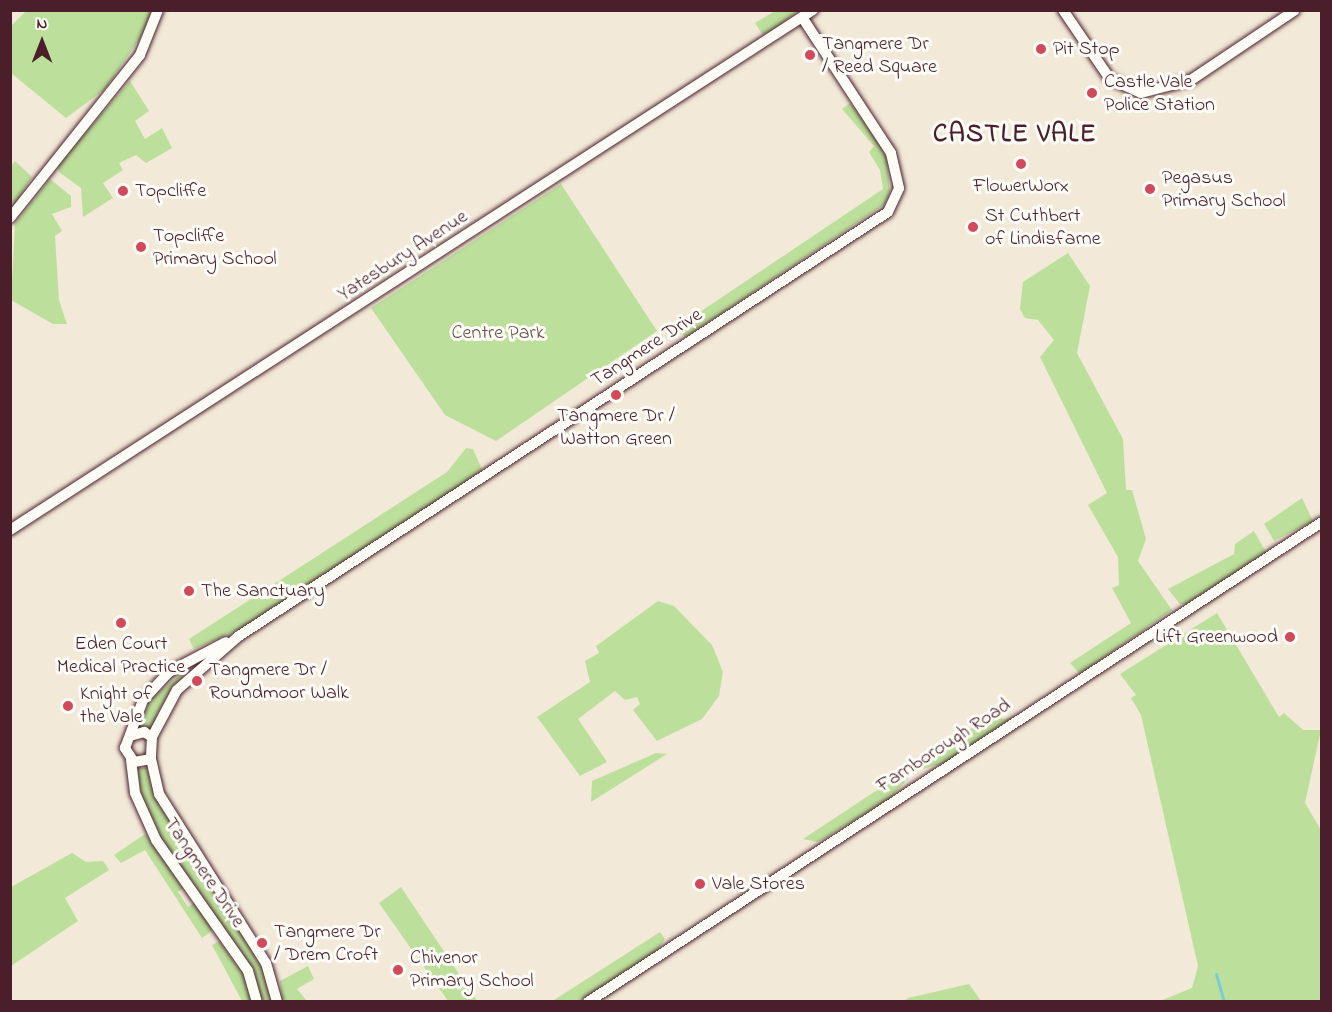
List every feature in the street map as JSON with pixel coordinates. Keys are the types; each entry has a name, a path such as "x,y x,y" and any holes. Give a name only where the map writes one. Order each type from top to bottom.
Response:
{"street":[{"path":"10,218 140,55 158,10"},
{"name":"Yatesbury Avenue","path":"10,530 804,20 813,10"},
{"path":"1063,10 1110,79 1141,93 1191,80 1295,10"},
{"name":"Tangmere Drive","path":"130,736 138,709 159,680 239,636 888,212 899,188 891,153 804,20"},
{"name":"Farnborough Road","path":"588,1002 1322,522"},
{"name":"Tangmere Drive","path":"152,738 177,690 239,636"},
{"path":"144,732 152,738 151,759 130,760 124,748 130,736 144,732"},
{"name":"Tangmere Drive","path":"151,759 159,794 266,963 277,1002"},
{"name":"Tangmere Drive","path":"130,760 135,793 160,847 176,862 248,971 257,1002"}],"green space":[{"path":"26,11 151,11 147,28 105,89 66,118 11,73 10,27"},
{"path":"775,11 798,11 769,34 762,34 755,23"},
{"path":"130,81 149,111 135,121 145,139 162,128 172,148 146,163 136,155 119,163 123,170 103,183 113,198 83,217 81,188 59,172 58,165"},
{"path":"850,103 886,151 890,192 885,204 686,337 679,332 682,324 883,189 880,170 869,152 874,146 842,109"},
{"path":"15,161 32,177 11,209 11,166"},
{"path":"50,179 71,196 71,207 52,214 62,231 55,236 59,300 67,324 53,324 11,300 15,224"},
{"name":"Centre Park","path":"561,184 657,331 496,441 445,415 371,308"},
{"path":"1068,253 1090,286 1077,353 1123,439 1126,490 1132,490 1146,539 1138,561 1172,610 1080,674 1070,663 1131,623 1112,588 1119,585 1118,557 1088,505 1107,493 1040,357 1054,340 1038,320 1025,318 1020,309 1023,282"},
{"path":"466,448 473,449 483,472 245,627 194,649 189,639 447,472"},
{"path":"1302,498 1313,521 1274,541 1264,524"},
{"path":"1254,531 1266,552 1188,605 1180,604 1168,589 1234,554 1235,544"},
{"path":"658,601 674,606 712,645 723,672 719,696 702,719 657,741 633,710 640,704 637,697 625,700 615,691 578,719 607,762 580,776 537,717 590,682 585,661 599,653 596,646"},
{"path":"1217,613 1279,717 1284,713 1303,730 1321,730 1305,803 1321,830 1321,1001 1160,1001 1192,988 1198,966 1141,715 1131,698 1136,695 1120,674"},
{"path":"192,664 161,707 151,732 139,728 150,700"},
{"path":"997,711 1003,719 1014,717 947,762 923,769 920,762"},
{"path":"656,753 667,754 591,802 592,781"},
{"path":"137,768 150,768 153,784 260,957 274,1001 260,1001 251,971 163,841 141,795"},
{"path":"906,771 908,779 888,800 818,842 803,839"},
{"path":"145,834 185,887 178,892 188,907 196,902 213,930 202,938 145,850 121,863 114,855"},
{"path":"72,853 86,862 103,861 109,870 65,898 78,921 11,966 11,887"},
{"path":"401,887 477,1001 448,1001 379,903"},
{"path":"660,932 665,939 657,951 584,1000 551,1002"},
{"path":"219,941 246,978 253,1001 242,1001 212,945"},
{"path":"308,966 314,979 297,989 307,1001 282,1001 280,981"},
{"path":"969,984 981,1001 904,1001 908,998"}],"waterway":[{"path":"1216,974 1224,1002"}],"place":[{"name":"Pit Stop","path":"1041,49"},
{"name":"Tangmere Dr / Reed Square","path":"810,55"},
{"name":"Castle Vale Police Station","path":"1092,93"},
{"name":"FlowerWorx","path":"1021,164"},
{"name":"Pegasus Primary School","path":"1150,189"},
{"name":"Topcliffe","path":"123,191"},
{"name":"St Cuthbert of Lindisfarne","path":"973,227"},
{"name":"Topcliffe Primary School","path":"141,247"},
{"name":"Tangmere Dr / Watton Green","path":"616,395"},
{"name":"The Sanctuary","path":"189,591"},
{"name":"Eden Court Medical Practice","path":"121,623"},
{"name":"Lift Greenwood","path":"1290,637"},
{"name":"Tangmere Dr / Roundmoor Walk","path":"197,681"},
{"name":"Knight of the Vale","path":"68,706"},
{"name":"Vale Stores","path":"700,884"},
{"name":"Tangmere Dr / Drem Croft","path":"262,943"},
{"name":"Chivenor Primary School","path":"398,970"}],"district":[{"name":"CASTLE VALE","path":"1015,136"}]}
